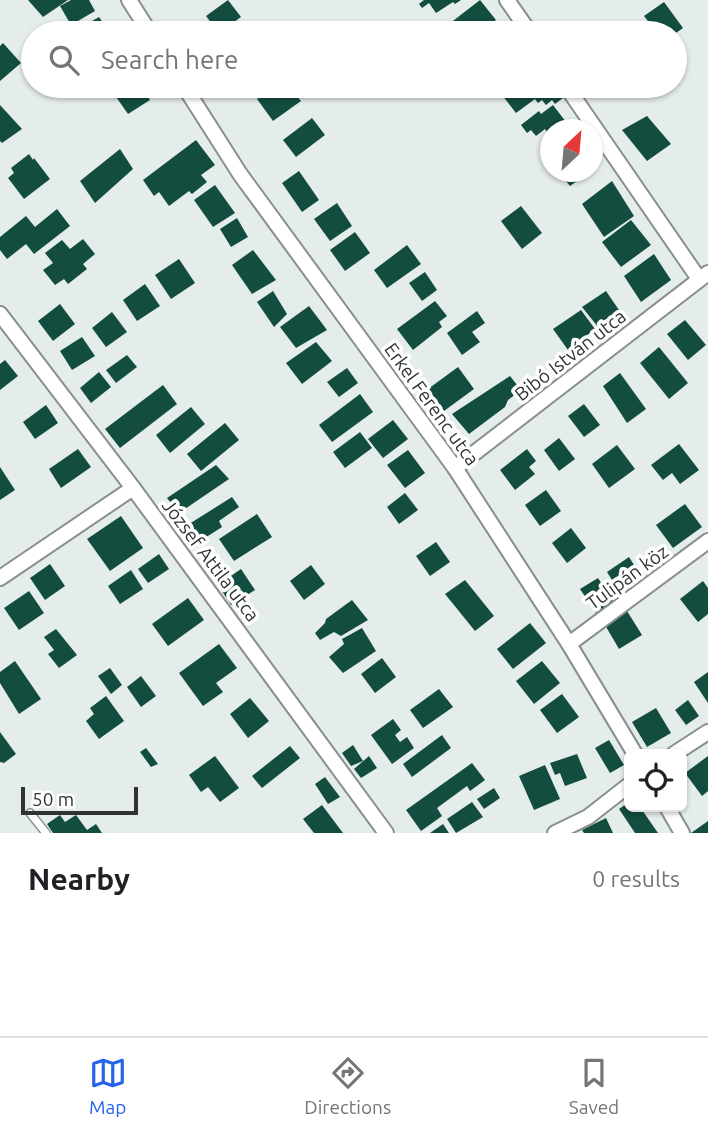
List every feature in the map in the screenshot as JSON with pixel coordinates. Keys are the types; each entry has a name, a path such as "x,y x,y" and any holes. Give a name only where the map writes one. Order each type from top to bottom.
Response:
{"street":[{"path":"129,0 142,21"},
{"path":"507,0 522,21"},
{"name":"Erkel Ferenc utca","path":"192,98 240,174 455,468 569,644 632,749"},
{"path":"575,98 704,276"},
{"name":"Bibó István utca","path":"455,468 704,276"},
{"name":"József Attila utca","path":"0,314 133,488 386,833"},
{"path":"0,578 133,488"},
{"name":"Tulipán köz","path":"569,644 708,541"},
{"path":"682,749 708,732"},
{"path":"555,833 588,817 624,789"},
{"path":"670,812 682,833"}],"lane":[{"path":"30,813 46,833"}],"building":[{"path":"28,0 68,0 43,17"},
{"path":"71,0 89,0 95,11 78,21 69,21 60,6"},
{"path":"228,0 241,17 236,21 210,21 206,16"},
{"path":"424,0 461,0 436,13 429,3 422,8 419,4"},
{"path":"480,0 496,20 495,21 453,21"},
{"path":"664,2 678,21 648,21 644,16"},
{"path":"3,43 21,63 0,81 0,46"},
{"path":"117,98 149,98 150,100 128,114"},
{"path":"299,98 301,101 273,121 257,99"},
{"path":"504,98 563,98 555,104 552,100 546,105 542,100 538,103 535,99 516,113"},
{"path":"0,105 22,129 2,143 0,141"},
{"path":"553,105 564,119 540,119 540,133 536,136 531,130 527,133 521,125 539,111 541,114"},
{"path":"647,116 671,144 647,161 622,130"},
{"path":"312,118 325,135 296,157 283,140"},
{"path":"196,140 215,165 201,175 207,182 192,194 189,191 169,206 159,192 154,196 143,180"},
{"path":"120,149 133,169 95,203 80,181"},
{"path":"29,154 50,179 24,199 8,178 14,173 11,168"},
{"path":"299,171 319,200 302,212 282,183"},
{"path":"612,181 634,216 604,237 582,204"},
{"path":"215,185 235,213 213,227 194,200"},
{"path":"337,203 352,226 330,241 314,219"},
{"path":"521,206 542,233 522,249 501,221"},
{"path":"57,209 70,226 34,254 26,244 7,259 0,250 0,237 26,216 35,227"},
{"path":"237,218 248,237 231,247 220,229"},
{"path":"631,220 651,245 621,267 602,242"},
{"path":"355,232 370,253 345,271 330,250"},
{"path":"83,239 95,254 83,264 87,269 68,284 64,279 55,285 43,270 53,263 45,253 62,240 70,249"},
{"path":"407,245 421,264 387,288 374,270"},
{"path":"253,250 276,280 252,294 232,265"},
{"path":"654,254 671,280 641,302 624,276"},
{"path":"179,259 195,283 171,299 155,275"},
{"path":"425,272 437,290 422,301 409,283"},
{"path":"145,284 160,306 137,321 123,300"},
{"path":"273,291 287,314 274,327 257,302"},
{"path":"606,291 621,313 598,327 582,307"},
{"path":"435,301 447,316 439,322 442,327 413,350 397,329"},
{"path":"60,304 75,324 53,341 38,321"},
{"path":"309,306 327,330 296,348 280,327"},
{"path":"581,310 595,329 568,350 553,329"},
{"path":"477,311 485,323 472,332 480,342 462,355 447,333"},
{"path":"112,312 127,332 106,347 92,328"},
{"path":"685,320 706,345 688,360 667,334"},
{"path":"82,337 95,356 72,370 60,351"},
{"path":"316,342 332,361 302,384 286,363"},
{"path":"659,347 688,383 669,399 640,363"},
{"path":"127,355 137,367 116,383 106,370"},
{"path":"5,360 18,376 0,390 0,364"},
{"path":"458,367 474,389 444,411 428,389"},
{"path":"347,368 358,383 339,397 327,382"},
{"path":"99,372 111,387 91,403 80,388"},
{"path":"620,373 646,409 627,423 603,386"},
{"path":"510,376 521,390 508,400 505,407 469,434 452,414"},
{"path":"163,385 177,404 120,448 105,429"},
{"path":"360,394 373,412 332,442 319,425"},
{"path":"584,404 600,425 584,437 568,416"},
{"path":"46,405 58,423 35,439 23,422"},
{"path":"191,407 205,424 170,453 156,435"},
{"path":"393,420 408,439 383,458 368,439"},
{"path":"225,423 239,440 201,471 187,454"},
{"path":"360,432 372,448 345,468 333,452"},
{"path":"559,438 575,459 559,471 544,450"},
{"path":"679,444 699,470 680,484 672,473 663,480 651,465"},
{"path":"617,445 635,469 609,488 592,464"},
{"path":"78,449 91,467 61,488 49,469"},
{"path":"527,449 536,461 529,467 535,474 515,490 500,470"},
{"path":"408,450 425,473 405,488 387,465"},
{"path":"216,465 229,479 179,513 167,498"},
{"path":"0,467 15,490 0,500"},
{"path":"546,490 561,511 540,526 525,505"},
{"path":"405,493 418,510 399,524 387,507"},
{"path":"232,497 239,507 219,521 222,527 197,543 186,526"},
{"path":"685,504 702,527 673,548 656,525"},
{"path":"257,514 272,537 234,561 219,539"},
{"path":"121,516 143,548 110,571 87,539"},
{"path":"571,528 586,548 567,563 552,543"},
{"path":"436,542 450,562 430,576 416,556"},
{"path":"159,554 169,569 148,583 138,569"},
{"path":"629,557 634,565 612,580 607,572"},
{"path":"50,564 65,586 45,600 30,578"},
{"path":"311,565 325,584 304,600 290,581"},
{"path":"241,569 255,590 231,605 218,585"},
{"path":"131,570 143,589 120,604 108,586"},
{"path":"598,578 613,601 596,613 580,589"},
{"path":"465,580 494,616 475,631 445,594"},
{"path":"703,581 708,588 708,614 698,622 680,599"},
{"path":"29,591 44,613 19,630 4,608"},
{"path":"188,598 204,620 168,646 152,624"},
{"path":"352,600 368,620 341,636 334,632 320,640 315,633 326,619"},
{"path":"627,611 642,635 619,649 605,625"},
{"path":"530,623 546,643 513,669 497,649"},
{"path":"362,628 376,651 343,673 329,657 344,644 342,639"},
{"path":"56,629 77,655 59,668 48,654 54,650 44,637"},
{"path":"219,644 237,668 216,683 223,692 203,706 179,673"},
{"path":"382,658 396,677 375,693 361,674"},
{"path":"15,661 41,699 19,714 0,683 0,672"},
{"path":"542,661 560,683 534,704 516,681"},
{"path":"110,668 122,685 111,694 98,676"},
{"path":"708,672 708,703 694,682"},
{"path":"141,676 156,696 141,707 127,687"},
{"path":"439,689 453,707 423,728 410,710"},
{"path":"562,694 579,717 557,733 540,710"},
{"path":"106,696 124,721 99,739 86,721 94,714 90,708"},
{"path":"250,698 269,721 248,738 230,714"},
{"path":"688,700 699,716 686,725 675,710"},
{"path":"656,708 671,733 647,747 632,722"},
{"path":"393,719 401,730 395,735 400,742 407,737 414,748 392,764 371,735"},
{"path":"0,732 16,754 4,763 0,762"},
{"path":"442,735 451,748 412,777 403,764"},
{"path":"609,740 624,765 610,773 595,748"},
{"path":"353,745 363,761 351,766 342,753"},
{"path":"290,746 300,758 262,788 252,776"},
{"path":"146,748 158,764 151,767 140,752"},
{"path":"577,754 587,778 565,786 560,773 555,775 550,763"},
{"path":"215,756 239,788 220,802 208,787 201,792 189,775"},
{"path":"369,756 377,768 361,778 354,769"},
{"path":"708,756 708,791 702,796 687,776 687,772"},
{"path":"472,763 485,780 470,791 467,786 437,808 442,816 421,831 406,810"},
{"path":"545,765 560,799 534,810 519,776"},
{"path":"325,777 340,797 328,804 315,784"},
{"path":"494,788 500,798 484,809 477,799"},
{"path":"472,802 483,817 456,833 447,819"},
{"path":"322,805 343,833 314,833 303,819"},
{"path":"624,806 624,812 643,812 658,833 635,833 619,809"},
{"path":"60,815 65,822 76,815 87,830 96,824 102,833 53,833 47,824"},
{"path":"606,818 613,833 584,833 582,830"},
{"path":"708,821 708,833 691,833"},
{"path":"443,824 449,833 430,833"}]}
